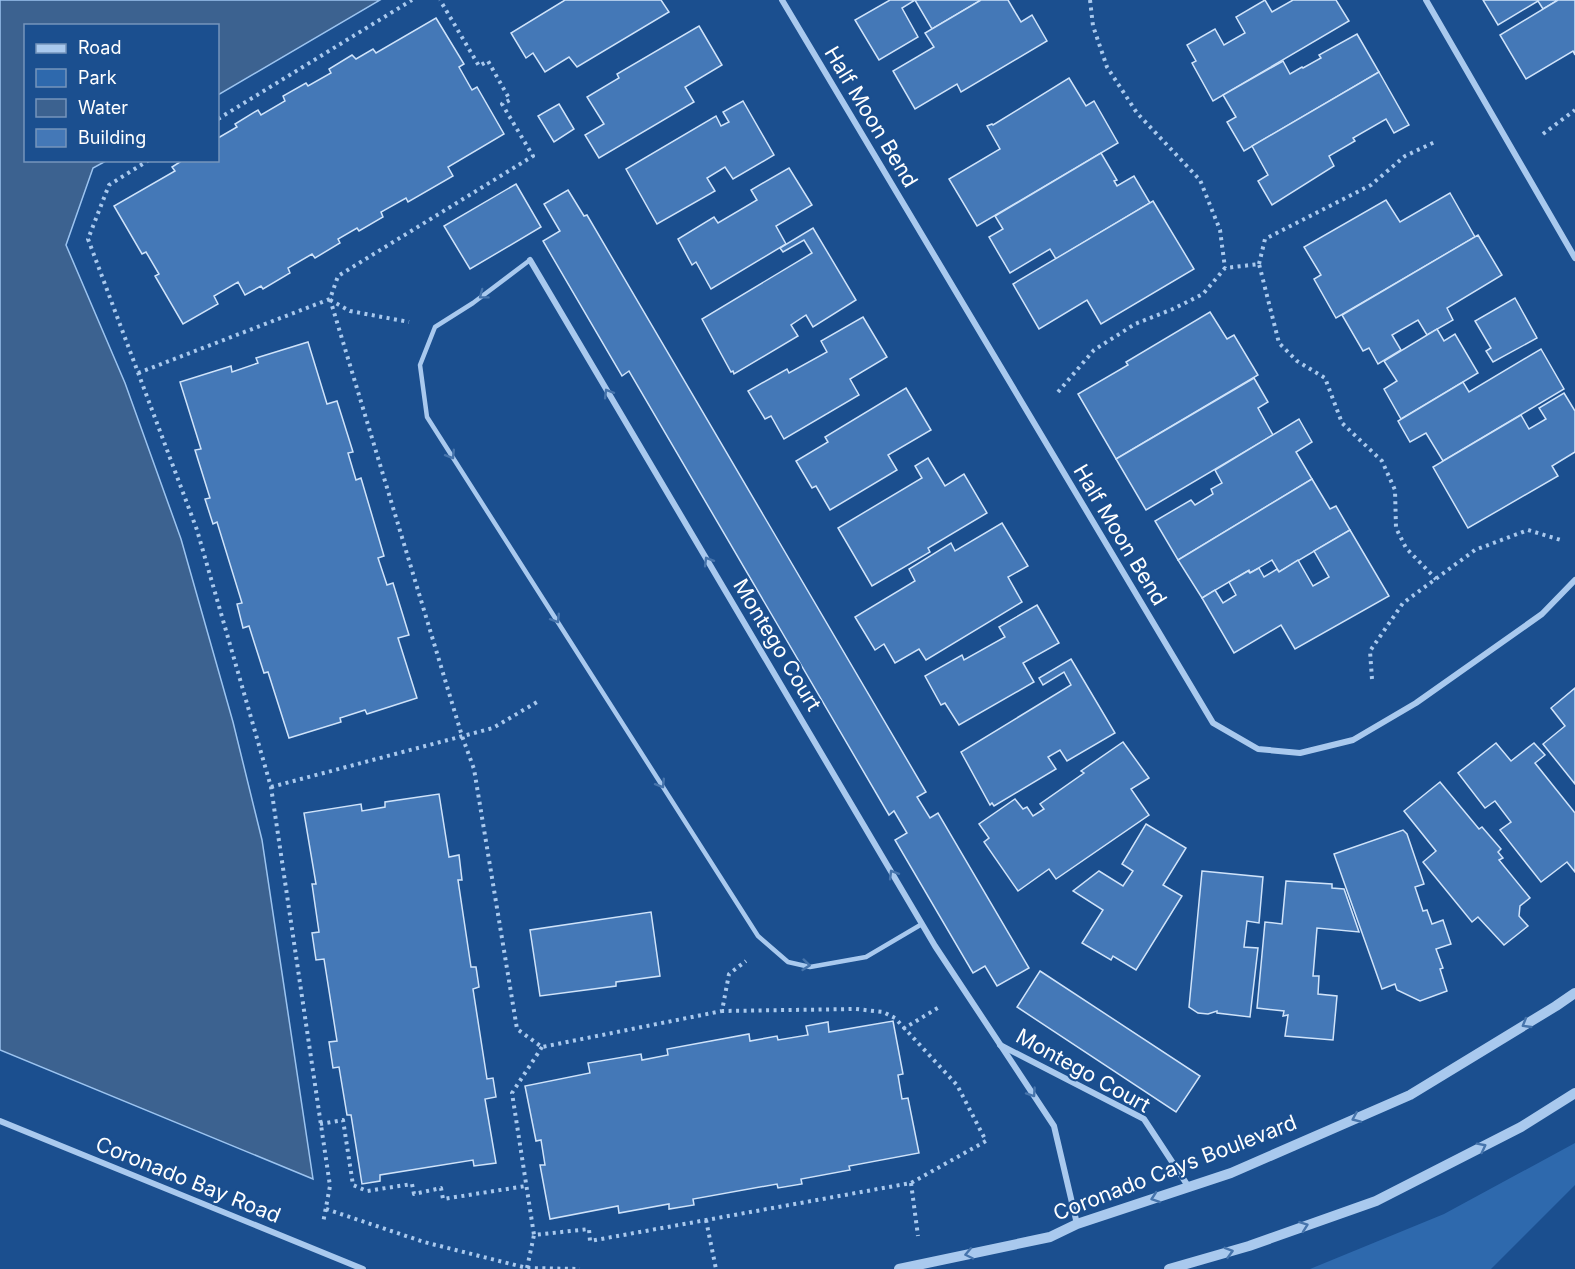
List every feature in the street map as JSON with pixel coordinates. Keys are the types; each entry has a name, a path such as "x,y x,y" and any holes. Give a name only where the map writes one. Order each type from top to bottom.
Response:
{"street":[{"name":"Half Moon Bend","path":"782,0 1213,723 1258,749 1300,753 1353,740 1416,703 1542,614 1575,580"},
{"path":"1426,0 1575,258"},
{"name":"Montego Court","path":"530,260 922,924 1054,1126 1077,1224"},
{"name":"Coronado Cays Boulevard","path":"899,1269 1050,1237 1077,1224 1231,1173 1410,1095 1575,993"},
{"name":"Montego Court","path":"1000,1044 1144,1119 1188,1186"},
{"path":"1169,1269 1249,1246 1376,1201 1521,1127 1575,1093"},
{"name":"Coronado Bay Road","path":"0,1121 363,1269"}],"lane":[{"path":"530,260 435,327 420,365 428,417 766,945 788,962 810,968 866,957 922,924"}],"path":[{"path":"219,117 412,0"},
{"path":"440,0 479,66 488,61 510,100 502,104 533,156 338,276 330,299 462,736 474,769 517,1029 542,1047"},
{"path":"1089,0 1093,26 1107,67 1137,113 1200,180 1220,230 1225,268"},
{"path":"1543,134 1575,110"},
{"path":"1436,579 1406,548 1396,528 1395,490 1382,461 1342,423 1325,378 1298,360 1279,343 1259,264 1265,239 1371,185 1406,156 1437,141"},
{"path":"146,162 109,185 88,239 197,530 271,787 330,1186 315,1250"},
{"path":"1058,392 1094,350 1136,324 1203,294 1225,268 1259,264"},
{"path":"330,299 350,311 435,327"},
{"path":"138,373 330,299"},
{"path":"1372,678 1370,651 1403,603 1475,550 1528,530 1564,541"},
{"path":"271,787 493,728 537,702"},
{"path":"722,1011 729,974 766,945"},
{"path":"527,1269 534,1235 512,1093 542,1047 722,1011 856,1009 883,1012 895,1018 957,1085 986,1141 911,1183 590,1241 589,1229 534,1235"},
{"path":"903,1029 935,1010"},
{"path":"320,1124 343,1120 353,1185 368,1191 412,1184 414,1194 441,1188 443,1199 526,1186"},
{"path":"911,1183 918,1236"},
{"path":"326,1209 424,1242 527,1269 580,1269"},
{"path":"706,1220 715,1268 707,1269"}],"green space":[{"path":"1575,1143 1575,1185 1491,1269 1310,1269 1444,1214"}],"water":[{"path":"0,0 380,0 219,94 219,24 24,24 24,162 104,162 93,168 66,245 125,383 181,539 233,722 262,840 313,1179 0,1050"}],"building":[{"path":"565,0 661,0 669,12 577,67 569,57 545,72 533,53 526,58 511,33"},
{"path":"890,0 915,0 902,8 918,37 879,60 855,20"},
{"path":"915,0 981,0 932,29"},
{"path":"981,0 1008,0 1021,22 1032,15 1047,41 961,92 957,84 915,109 893,71 934,47 925,33"},
{"path":"1265,0 1272,12 1293,0 1336,0 1349,21 1213,101 1192,63 1196,61 1187,45 1215,29 1224,45 1245,33 1236,17"},
{"path":"1483,0 1558,0 1543,9 1538,1 1498,25"},
{"path":"1558,0 1575,0 1575,55 1573,51 1526,79 1500,35"},
{"path":"436,18 464,64 459,67 472,90 477,87 504,134 448,167 453,176 408,202 406,198 381,212 383,217 359,231 357,228 338,239 340,243 315,258 312,254 288,268 290,273 263,289 261,286 245,295 238,282 214,296 218,304 183,324 155,276 159,274 146,252 142,254 114,206 175,171 172,167 180,162 219,162 219,137 237,127 235,124 258,110 261,115 285,101 283,96 331,73 329,69 352,55 356,59 373,49 376,53"},
{"path":"699,26 722,65 685,87 694,102 599,158 585,135 604,124 587,97 619,78 617,74"},
{"path":"1357,34 1379,72 1244,151 1227,122 1236,117 1223,95 1283,61 1290,74 1321,58 1319,55"},
{"path":"1379,72 1409,125 1394,133 1386,119 1353,138 1355,141 1329,156 1334,166 1272,205 1258,181 1268,175 1252,146"},
{"path":"1069,78 1086,106 1094,101 1118,143 977,226 949,179 1000,149 987,126 993,125"},
{"path":"743,101 774,155 733,179 725,167 707,178 715,191 657,224 626,169 716,116 721,126 729,122 723,112"},
{"path":"559,104 574,129 554,142 538,116"},
{"path":"1101,153 1117,180 1114,181 1117,186 1134,176 1150,203 1056,259 1050,249 1010,273 989,237 1003,229 995,216"},
{"path":"789,168 812,205 776,226 786,244 711,289 696,262 692,265 678,239 714,217 718,223 757,200 751,190"},
{"path":"516,184 541,227 470,269 444,226"},
{"path":"568,190 584,216 587,215 926,792 917,797 930,818 938,813 1029,968 997,986 985,966 973,973 895,840 907,833 894,811 889,815 629,371 622,376 543,241 560,231 544,204"},
{"path":"1450,193 1475,237 1336,318 1314,279 1321,275 1304,247 1386,200 1400,222"},
{"path":"1153,201 1194,269 1101,324 1087,300 1039,329 1013,284"},
{"path":"813,228 856,300 813,327 806,315 791,325 798,336 734,374 702,319 812,253 804,240 783,252 780,248"},
{"path":"1478,235 1502,275 1447,308 1453,320 1427,335 1418,320 1392,335 1401,350 1378,364 1369,348 1363,351 1342,315"},
{"path":"1515,298 1537,338 1493,362 1486,351 1491,348 1475,321"},
{"path":"1210,312 1227,339 1234,335 1258,375 1116,459 1078,394 1128,365 1126,362"},
{"path":"863,317 887,357 850,379 859,395 784,439 771,416 765,419 748,391 787,369 789,373 827,352 821,341"},
{"path":"1437,329 1444,341 1455,334 1478,373 1401,419 1384,389 1397,381 1384,361"},
{"path":"308,342 327,404 337,401 353,452 348,453 356,480 361,478 384,556 378,558 387,585 393,583 409,635 398,638 417,698 367,714 365,710 340,718 341,722 289,738 268,672 264,673 249,626 243,628 237,604 242,603 217,522 213,524 205,499 210,498 195,450 201,449 180,382 231,366 232,372 258,363 256,358"},
{"path":"1541,349 1564,389 1443,461 1426,433 1410,442 1398,421 1463,382 1469,392"},
{"path":"1254,378 1268,402 1258,408 1273,435 1146,510 1116,459"},
{"path":"906,388 931,430 888,455 897,470 830,510 816,486 812,488 796,461 828,442 825,437"},
{"path":"1564,393 1575,411 1575,452 1552,466 1558,476 1468,528 1433,467 1521,415 1529,429 1546,419 1539,408"},
{"path":"1299,419 1312,442 1296,452 1312,479 1178,560 1155,521 1191,500 1195,505 1213,494 1211,489 1222,483 1215,470"},
{"path":"928,458 945,486 964,474 987,513 928,548 930,552 872,586 838,528 922,478 915,466"},
{"path":"1312,479 1330,509 1336,506 1350,530 1279,572 1272,560 1250,573 1249,570 1202,598 1178,560"},
{"path":"1002,523 1028,566 1008,577 1022,602 926,660 919,649 895,663 884,644 875,650 855,617 915,581 909,569 951,543 955,551"},
{"path":"1350,530 1389,596 1295,649 1281,625 1234,653 1202,598 1215,590 1223,603 1236,595 1229,582 1248,571 1250,573 1259,568 1264,577 1277,569 1279,572 1298,560 1313,586 1329,577 1314,551"},
{"path":"1037,605 1059,643 1023,663 1034,682 959,725 945,703 941,705 925,676 962,655 964,660 1005,637 999,627"},
{"path":"1071,659 1115,733 1067,761 1060,750 1048,757 1056,769 994,806 992,803 990,805 961,752 1071,685 1064,672 1043,685 1039,678"},
{"path":"1575,688 1575,784 1543,744 1565,726 1551,708"},
{"path":"1123,742 1149,778 1131,789 1149,815 1056,879 1049,869 1018,891 984,842 989,838 979,824 1015,799 1023,809 1027,807 1033,816 1044,809 1040,804 1084,773 1081,771"},
{"path":"1496,743 1511,761 1534,743 1545,755 1535,763 1575,813 1575,872 1567,862 1541,882 1500,830 1511,822 1495,801 1485,808 1458,773"},
{"path":"1440,782 1479,829 1482,827 1501,849 1498,852 1503,858 1499,860 1530,898 1520,906 1519,916 1528,926 1504,945 1478,917 1472,922 1423,862 1436,851 1404,811"},
{"path":"439,794 449,857 459,855 462,880 458,880 471,967 476,967 479,987 473,989 487,1079 493,1078 496,1097 485,1099 496,1163 474,1166 473,1160 380,1175 380,1181 362,1184 351,1115 347,1115 339,1067 333,1068 329,1042 337,1041 324,959 316,960 312,933 319,932 312,884 316,884 304,813 361,804 362,811 385,807 385,802"},
{"path":"1146,824 1186,848 1163,885 1182,896 1136,970 1113,956 1111,960 1082,943 1103,910 1073,891 1099,871 1123,886 1133,871 1122,864"},
{"path":"1403,830 1407,834 1424,884 1415,887 1423,911 1427,910 1432,924 1443,920 1451,944 1436,949 1443,968 1440,969 1447,991 1420,1001 1397,990 1395,984 1382,989 1334,854"},
{"path":"1202,871 1263,877 1259,923 1247,921 1244,947 1258,948 1250,1017 1217,1013 1217,1011 1208,1014 1198,1013 1189,1007"},
{"path":"1286,881 1332,884 1332,888 1344,889 1359,932 1317,928 1313,976 1319,976 1318,994 1337,996 1333,1040 1285,1036 1288,1015 1283,1016 1284,1011 1257,1008 1265,922 1282,924"},
{"path":"651,912 660,976 616,982 616,986 540,996 530,930"},
{"path":"1040,971 1200,1076 1176,1112 1017,1007"},
{"path":"893,1021 903,1074 898,1075 902,1099 908,1098 919,1153 849,1166 850,1170 801,1179 802,1184 778,1188 777,1184 693,1199 694,1205 669,1209 669,1204 619,1213 618,1206 550,1219 540,1165 545,1165 541,1140 536,1141 525,1086 590,1073 588,1063 641,1054 642,1060 668,1055 667,1049 749,1034 750,1041 777,1036 778,1040 808,1035 806,1026 828,1022 829,1032"}]}
